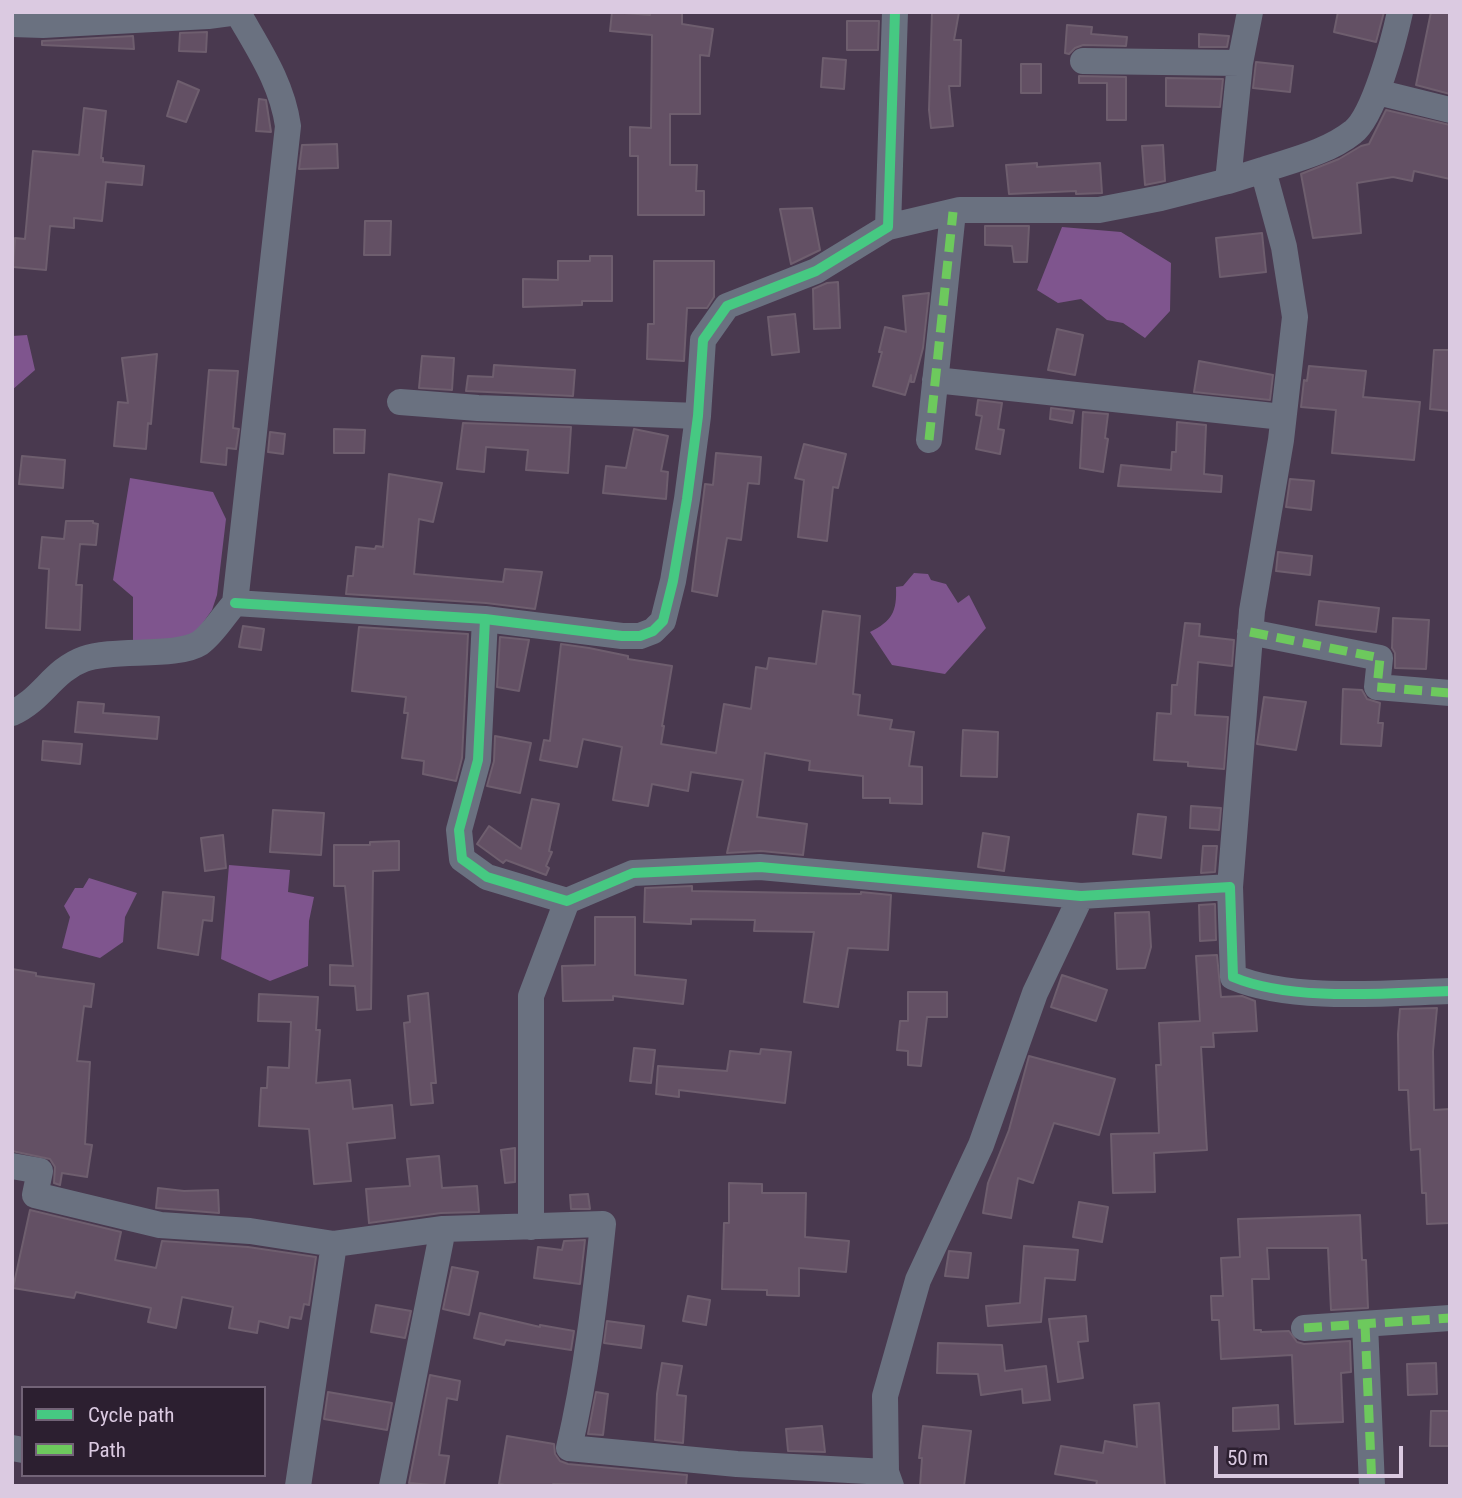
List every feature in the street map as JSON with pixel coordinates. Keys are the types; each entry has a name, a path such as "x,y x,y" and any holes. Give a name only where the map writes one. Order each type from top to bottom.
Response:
{"street":[{"path":"888,227 895,12"},
{"path":"1228,181 1240,63 1250,12"},
{"path":"235,603 485,619 622,636 640,636 653,631 663,621 685,513 698,416 704,340 727,306 816,271 888,227 953,212 1099,210 1228,181 1332,146 1356,131 1377,92 1400,12"},
{"path":"12,24 44,18 238,13 275,78 285,102 288,126 235,603 202,642 188,649 85,658 61,672 27,706 12,713"},
{"path":"1083,61 1240,63"},
{"path":"1377,92 1450,110"},
{"path":"1263,170 1284,247 1295,317 1283,417 1250,632 1230,887 1233,977 1252,985 1334,994 1450,991"},
{"path":"929,440 953,212"},
{"path":"935,380 1283,417"},
{"path":"400,402 478,408 698,416"},
{"path":"485,619 478,760 459,830 462,859 487,877 567,901 633,873 760,867 1081,897 1230,887"},
{"path":"1250,632 1380,658 1377,687 1450,693"},
{"path":"12,1166 40,1171 36,1195 160,1225 250,1231 334,1244 443,1228 603,1224 594,1303 569,1448 889,1479 885,1396 918,1280 981,1145 1035,993 1081,897"},
{"path":"531,1227 531,996 567,901"},
{"path":"392,1486 443,1228"},
{"path":"298,1486 334,1244"},
{"path":"1304,1328 1450,1318"},
{"path":"1366,1324 1372,1486"}],"shaded area":[{"path":"1062,227 1121,232 1171,263 1170,311 1145,338 1123,323 1107,320 1081,299 1058,303 1037,290"},
{"path":"27,335 35,370 12,390 12,336"},
{"path":"130,478 213,492 226,519 217,595 212,610 195,634 183,640 133,641 133,597 113,580"},
{"path":"914,573 928,574 931,580 946,584 958,603 969,595 986,628 945,674 892,665 870,632 892,615 896,587 903,586"},
{"path":"229,865 290,870 288,892 314,897 309,921 308,966 270,981 221,959"},
{"path":"89,878 137,893 125,917 123,942 100,958 62,948 70,917 64,906 75,888 83,888"}],"building":[{"path":"612,12 650,15 650,12 682,12 682,24 713,29 709,56 700,55 700,114 670,114 670,165 697,165 696,191 704,191 704,215 638,215 638,156 630,156 630,127 651,128 652,35 610,31"},
{"path":"932,12 959,12 954,40 961,40 960,86 949,86 953,126 931,128 929,110"},
{"path":"1338,12 1384,12 1376,42 1334,32"},
{"path":"1431,12 1450,12 1450,94 1416,85"},
{"path":"847,21 879,21 878,50 847,50"},
{"path":"1067,25 1092,27 1091,34 1127,37 1126,46 1083,45 1069,54 1065,53"},
{"path":"207,32 206,52 179,51 180,33"},
{"path":"1199,34 1229,36 1227,47 1199,47"},
{"path":"133,36 134,49 42,45 42,41"},
{"path":"823,58 846,60 844,89 821,87"},
{"path":"1256,62 1293,66 1290,92 1253,88"},
{"path":"1021,64 1041,64 1041,93 1021,93"},
{"path":"1079,76 1126,77 1126,120 1107,120 1107,83 1079,83"},
{"path":"1166,78 1223,79 1220,107 1166,106"},
{"path":"178,81 199,90 186,122 167,116"},
{"path":"259,99 266,100 271,132 256,131"},
{"path":"84,108 106,111 101,158 103,162 144,166 142,185 106,182 102,221 74,218 74,228 50,226 46,270 13,267 15,238 25,239 33,151 79,155"},
{"path":"1386,110 1450,125 1450,179 1414,171 1412,181 1393,177 1357,183 1361,233 1313,238 1301,174 1369,144"},
{"path":"337,144 338,168 299,169 302,145"},
{"path":"1163,145 1165,181 1145,185 1142,146"},
{"path":"1037,163 1037,167 1100,163 1102,193 1076,194 1076,191 1009,194 1006,165"},
{"path":"812,208 820,250 791,264 780,209"},
{"path":"365,221 391,221 390,255 364,255"},
{"path":"985,226 1029,226 1027,262 1014,262 1012,246 985,245"},
{"path":"1262,233 1266,272 1220,277 1216,238"},
{"path":"590,256 612,256 612,301 523,307 523,279 558,280 558,261 590,261"},
{"path":"654,261 714,261 714,297 707,308 687,308 684,361 647,359 648,324 654,324"},
{"path":"838,282 840,328 814,329 813,289"},
{"path":"929,293 923,348 914,382 911,382 911,375 905,395 873,386 885,327 906,332 903,296"},
{"path":"795,314 799,352 772,355 768,317"},
{"path":"1057,329 1083,335 1075,375 1048,370"},
{"path":"1434,350 1450,350 1450,411 1430,409"},
{"path":"157,354 146,449 114,446 118,402 128,403 122,358"},
{"path":"422,356 454,358 452,390 419,388"},
{"path":"1199,361 1273,375 1270,400 1194,392"},
{"path":"494,365 575,370 573,396 466,391 468,376 493,377"},
{"path":"1309,366 1366,371 1363,397 1420,402 1414,460 1332,453 1336,410 1301,407 1304,380 1307,381"},
{"path":"209,370 238,371 233,428 239,429 236,449 227,448 226,465 201,462"},
{"path":"978,400 1002,403 998,429 1004,430 1000,454 976,449 982,416 976,415"},
{"path":"1051,408 1074,411 1072,423 1050,419"},
{"path":"1083,412 1108,414 1105,438 1108,439 1103,472 1080,468"},
{"path":"1177,422 1206,425 1204,474 1222,476 1221,492 1118,486 1121,465 1171,470 1172,452 1176,452"},
{"path":"463,423 571,427 568,473 526,470 528,450 486,447 484,472 457,469"},
{"path":"334,429 365,430 364,453 334,453"},
{"path":"634,429 668,436 661,471 668,472 666,499 603,493 606,466 626,468"},
{"path":"270,432 285,434 283,454 268,452"},
{"path":"804,444 846,454 838,488 833,487 827,541 798,537 804,480 795,478"},
{"path":"716,453 761,457 759,484 748,483 741,540 727,538 717,596 692,591 705,484 713,485"},
{"path":"22,456 65,460 63,488 19,484"},
{"path":"389,474 442,483 433,522 419,519 414,574 503,582 505,569 542,572 535,609 486,603 346,594 348,576 353,576 356,547 383,547"},
{"path":"1290,479 1314,481 1311,510 1286,507"},
{"path":"66,521 93,521 98,524 96,545 80,544 76,585 82,585 80,630 46,628 49,569 39,568 42,537 64,539"},
{"path":"1278,552 1312,556 1310,575 1276,571"},
{"path":"1319,601 1379,608 1376,632 1316,625"},
{"path":"823,611 860,616 853,694 860,695 858,715 892,720 890,729 914,732 909,766 922,767 922,804 890,803 890,798 863,798 863,776 809,770 810,761 765,753 757,817 807,824 803,855 761,851 727,853 743,780 691,772 688,791 652,784 648,806 613,800 622,747 583,739 577,767 540,760 544,740 550,741 561,644 672,666 661,744 716,753 724,704 751,709 756,667 767,669 769,658 816,664"},
{"path":"1393,618 1429,620 1426,669 1395,668 1395,653 1392,648"},
{"path":"1185,623 1200,624 1199,636 1234,640 1232,666 1198,662 1195,715 1228,717 1224,769 1188,766 1188,762 1154,760 1157,713 1171,714 1172,685 1177,685"},
{"path":"243,626 264,629 261,650 239,647"},
{"path":"359,627 468,634 462,758 456,781 423,774 424,761 402,758 408,713 404,713 406,697 352,691"},
{"path":"500,637 529,640 519,691 497,687"},
{"path":"1343,689 1362,690 1367,699 1380,703 1378,723 1383,723 1381,746 1341,744"},
{"path":"1264,697 1306,702 1296,750 1257,744"},
{"path":"78,702 104,704 103,713 159,717 157,739 75,732"},
{"path":"963,730 998,732 997,777 961,776"},
{"path":"495,736 531,743 520,793 487,786 494,761"},
{"path":"43,741 82,744 80,764 42,760"},
{"path":"532,799 559,804 546,875 506,860 503,863 477,844 489,826 521,849"},
{"path":"1191,806 1221,808 1219,830 1190,828"},
{"path":"273,810 324,813 321,855 270,852"},
{"path":"1138,814 1166,817 1161,858 1133,854"},
{"path":"983,833 1009,837 1004,871 978,867"},
{"path":"223,835 226,868 205,871 201,838"},
{"path":"399,841 399,870 373,871 371,1009 357,1010 355,986 330,985 330,965 353,966 345,886 334,886 334,845 370,845 370,842"},
{"path":"1203,846 1217,846 1215,872 1201,873"},
{"path":"692,886 692,891 861,892 891,895 888,950 848,948 838,1007 804,1002 814,932 754,931 755,920 691,919 691,924 644,922 645,888"},
{"path":"163,892 214,897 212,921 203,920 198,955 158,948"},
{"path":"1215,904 1216,940 1200,941 1199,905"},
{"path":"1149,912 1151,947 1145,968 1117,969 1115,913"},
{"path":"595,917 635,917 635,975 686,980 683,1004 613,996 613,1000 563,1001 562,966 595,965"},
{"path":"1217,955 1221,997 1242,996 1255,1001 1257,1031 1213,1033 1214,1047 1201,1047 1207,1150 1154,1153 1155,1192 1113,1193 1111,1134 1159,1133 1156,1065 1161,1065 1159,1023 1200,1021 1196,956"},
{"path":"12,969 36,973 36,976 94,984 91,1007 84,1006 77,1061 90,1062 85,1144 92,1145 87,1177 62,1173 60,1185 54,1183 55,1167 50,1159 12,1151"},
{"path":"1062,975 1107,990 1096,1021 1051,1007"},
{"path":"908,992 947,992 947,1017 927,1017 921,1066 908,1065 908,1051 897,1050 900,1021 908,1021"},
{"path":"428,993 436,1083 431,1083 433,1103 411,1105 404,1023 410,1022 408,996"},
{"path":"259,994 318,997 316,1030 320,1030 316,1083 350,1080 353,1109 392,1105 395,1138 347,1143 351,1181 314,1184 309,1129 259,1126 261,1088 267,1088 268,1067 289,1068 291,1022 258,1021"},
{"path":"1437,1008 1433,1051 1434,1110 1450,1109 1450,1223 1427,1224 1420,1149 1411,1150 1408,1090 1399,1090 1398,1034 1400,1009"},
{"path":"634,1048 655,1050 651,1083 630,1081"},
{"path":"761,1049 791,1052 785,1103 679,1090 679,1097 656,1094 658,1066 727,1071 730,1051 760,1054"},
{"path":"1029,1056 1115,1079 1099,1135 1054,1123 1033,1183 1018,1178 1011,1218 983,1213 988,1183 1009,1130"},
{"path":"515,1148 515,1182 505,1183 501,1150"},
{"path":"439,1156 442,1188 477,1186 479,1212 441,1213 369,1223 366,1189 410,1186 407,1159"},
{"path":"729,1183 762,1184 762,1193 806,1193 805,1237 849,1241 846,1272 799,1268 799,1296 767,1295 767,1290 722,1289 724,1223 729,1223"},
{"path":"158,1188 184,1191 218,1190 219,1213 156,1208"},
{"path":"588,1194 590,1209 571,1209 570,1195"},
{"path":"1079,1202 1108,1207 1102,1242 1073,1237"},
{"path":"30,1210 121,1232 115,1260 156,1268 162,1241 248,1247 316,1257 309,1305 304,1304 301,1319 290,1317 288,1328 259,1321 257,1333 229,1328 233,1307 182,1297 176,1328 148,1322 151,1308 76,1292 74,1298 13,1288"},
{"path":"1360,1215 1362,1260 1366,1260 1368,1308 1331,1310 1328,1248 1267,1248 1269,1279 1252,1279 1254,1330 1289,1331 1297,1342 1304,1344 1350,1341 1351,1372 1341,1373 1343,1422 1295,1424 1292,1355 1221,1359 1219,1320 1212,1320 1211,1296 1223,1296 1221,1258 1240,1257 1238,1219"},
{"path":"585,1240 580,1284 534,1278 538,1247 562,1250 564,1241"},
{"path":"1024,1246 1078,1250 1075,1280 1045,1278 1041,1322 988,1326 986,1306 1020,1303"},
{"path":"949,1251 971,1253 968,1278 945,1276"},
{"path":"452,1267 478,1272 469,1315 443,1309"},
{"path":"688,1296 710,1300 706,1325 683,1321"},
{"path":"376,1305 411,1311 405,1338 371,1332"},
{"path":"480,1313 540,1327 574,1331 571,1350 506,1340 504,1345 474,1338"},
{"path":"1086,1316 1088,1341 1078,1342 1083,1378 1058,1382 1049,1319"},
{"path":"607,1321 644,1326 641,1348 604,1343"},
{"path":"938,1343 1002,1345 1005,1371 1046,1366 1050,1400 1023,1403 1022,1389 981,1395 978,1374 937,1373"},
{"path":"662,1363 682,1366 677,1395 686,1396 683,1443 655,1440 657,1394"},
{"path":"1436,1363 1437,1394 1408,1395 1407,1364"},
{"path":"430,1375 460,1381 457,1400 447,1398 439,1455 449,1456 444,1486 409,1483"},
{"path":"328,1392 392,1403 387,1430 324,1419"},
{"path":"596,1392 608,1394 603,1435 588,1434"},
{"path":"1159,1403 1165,1486 1096,1486 1097,1481 1055,1474 1061,1446 1103,1453 1105,1441 1137,1447 1134,1405"},
{"path":"1278,1405 1279,1429 1233,1431 1233,1408"},
{"path":"1431,1411 1450,1411 1450,1446 1430,1446"},
{"path":"822,1426 825,1452 788,1451 786,1429"},
{"path":"923,1426 971,1431 964,1486 920,1486 922,1458 919,1458"},
{"path":"507,1436 554,1444 555,1454 560,1461 568,1464 687,1475 686,1486 499,1484"}],"marked path":[{"path":"929,440 953,212"},
{"path":"1250,632 1380,658 1377,687 1450,693"},
{"path":"1304,1328 1450,1318"},
{"path":"1365,1324 1372,1486"}],"cycle path":[{"path":"235,603 485,619 622,636 640,636 653,631 663,621 673,581 698,416 703,340 727,306 816,271 888,227 895,12"},
{"path":"485,619 478,760 459,830 462,859 487,877 567,901 633,873 760,867 1081,896 1230,887 1233,977 1257,985 1311,993 1450,991"}]}
